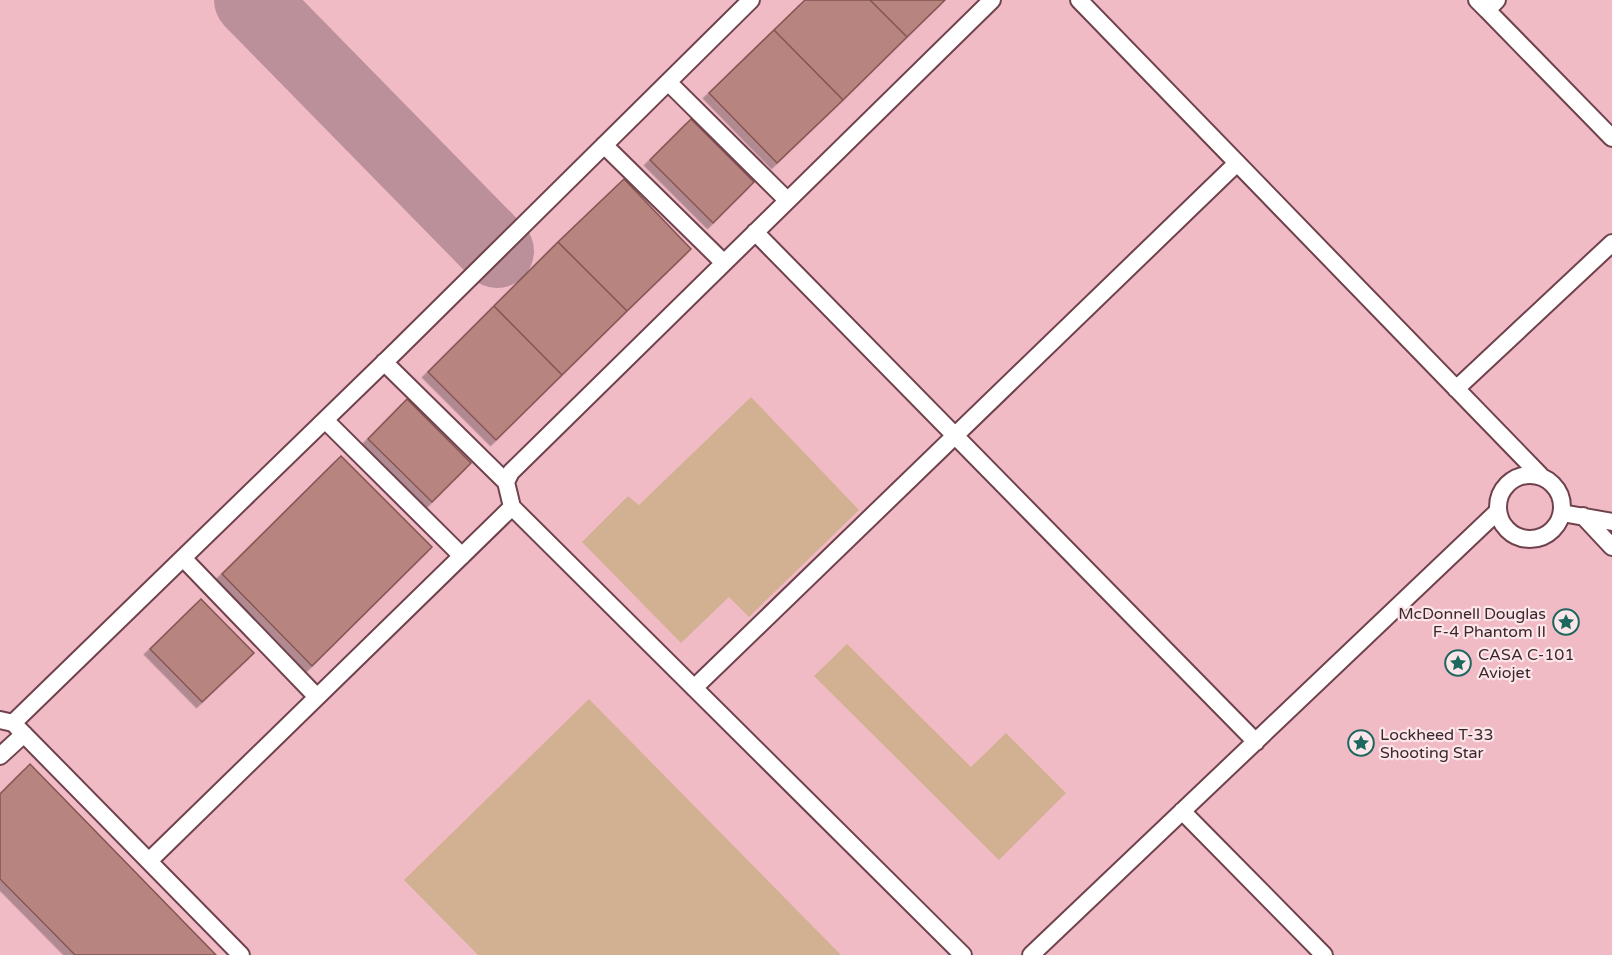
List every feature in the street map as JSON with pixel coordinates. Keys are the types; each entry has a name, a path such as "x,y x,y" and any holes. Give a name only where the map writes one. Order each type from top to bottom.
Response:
{"lane":[{"path":"0,756 12,726 751,0"},
{"path":"506,482 510,472 992,0"},
{"path":"1079,0 1539,476"},
{"path":"1487,3 1612,138"},
{"path":"668,82 787,200"},
{"path":"604,145 724,263"},
{"path":"694,688 1237,163"},
{"path":"755,232 1256,742"},
{"path":"1456,389 1612,243"},
{"path":"384,362 506,482 512,507 963,955"},
{"path":"325,420 462,556"},
{"path":"1518,476 1539,476 1549,480 1557,488 1561,497 1562,513 1555,527 1547,534 1527,539 1516,536 1501,522 1498,501 1502,490 1518,476"},
{"path":"149,861 512,507"},
{"path":"1041,952 1182,811 1498,511"},
{"path":"1562,513 1612,522"},
{"path":"1583,516 1612,547"},
{"path":"183,558 317,698"},
{"path":"12,726 241,955"},
{"path":"1182,811 1324,955"}],"shaded area":[{"path":"751,397 859,510 749,617 729,597 681,643 582,542 628,496 639,505"},
{"path":"847,644 971,767 1006,733 1066,793 999,860 814,676"},
{"path":"589,699 841,955 478,955 404,880"}],"building":[{"path":"805,0 870,0 907,37 843,100 774,30"},
{"path":"870,0 945,0 907,37"},
{"path":"774,30 843,100 777,163 709,93"},
{"path":"691,119 754,182 713,223 650,160"},
{"path":"624,179 691,249 627,311 558,242"},
{"path":"558,242 627,311 562,375 494,306"},
{"path":"494,306 562,375 496,440 428,372"},
{"path":"407,399 471,463 432,502 368,439"},
{"path":"341,456 432,547 312,666 222,574"},
{"path":"201,599 254,653 202,702 150,649"},
{"path":"30,764 216,955 75,955 0,879 0,794"}],"taxiway":[{"path":"251,0 497,251"}],"place":[{"name":"McDonnell Douglas F-4 Phantom II","path":"1566,622"},
{"name":"CASA C-101 Aviojet","path":"1458,663"},
{"name":"Lockheed T-33 Shooting Star","path":"1361,743"}]}
